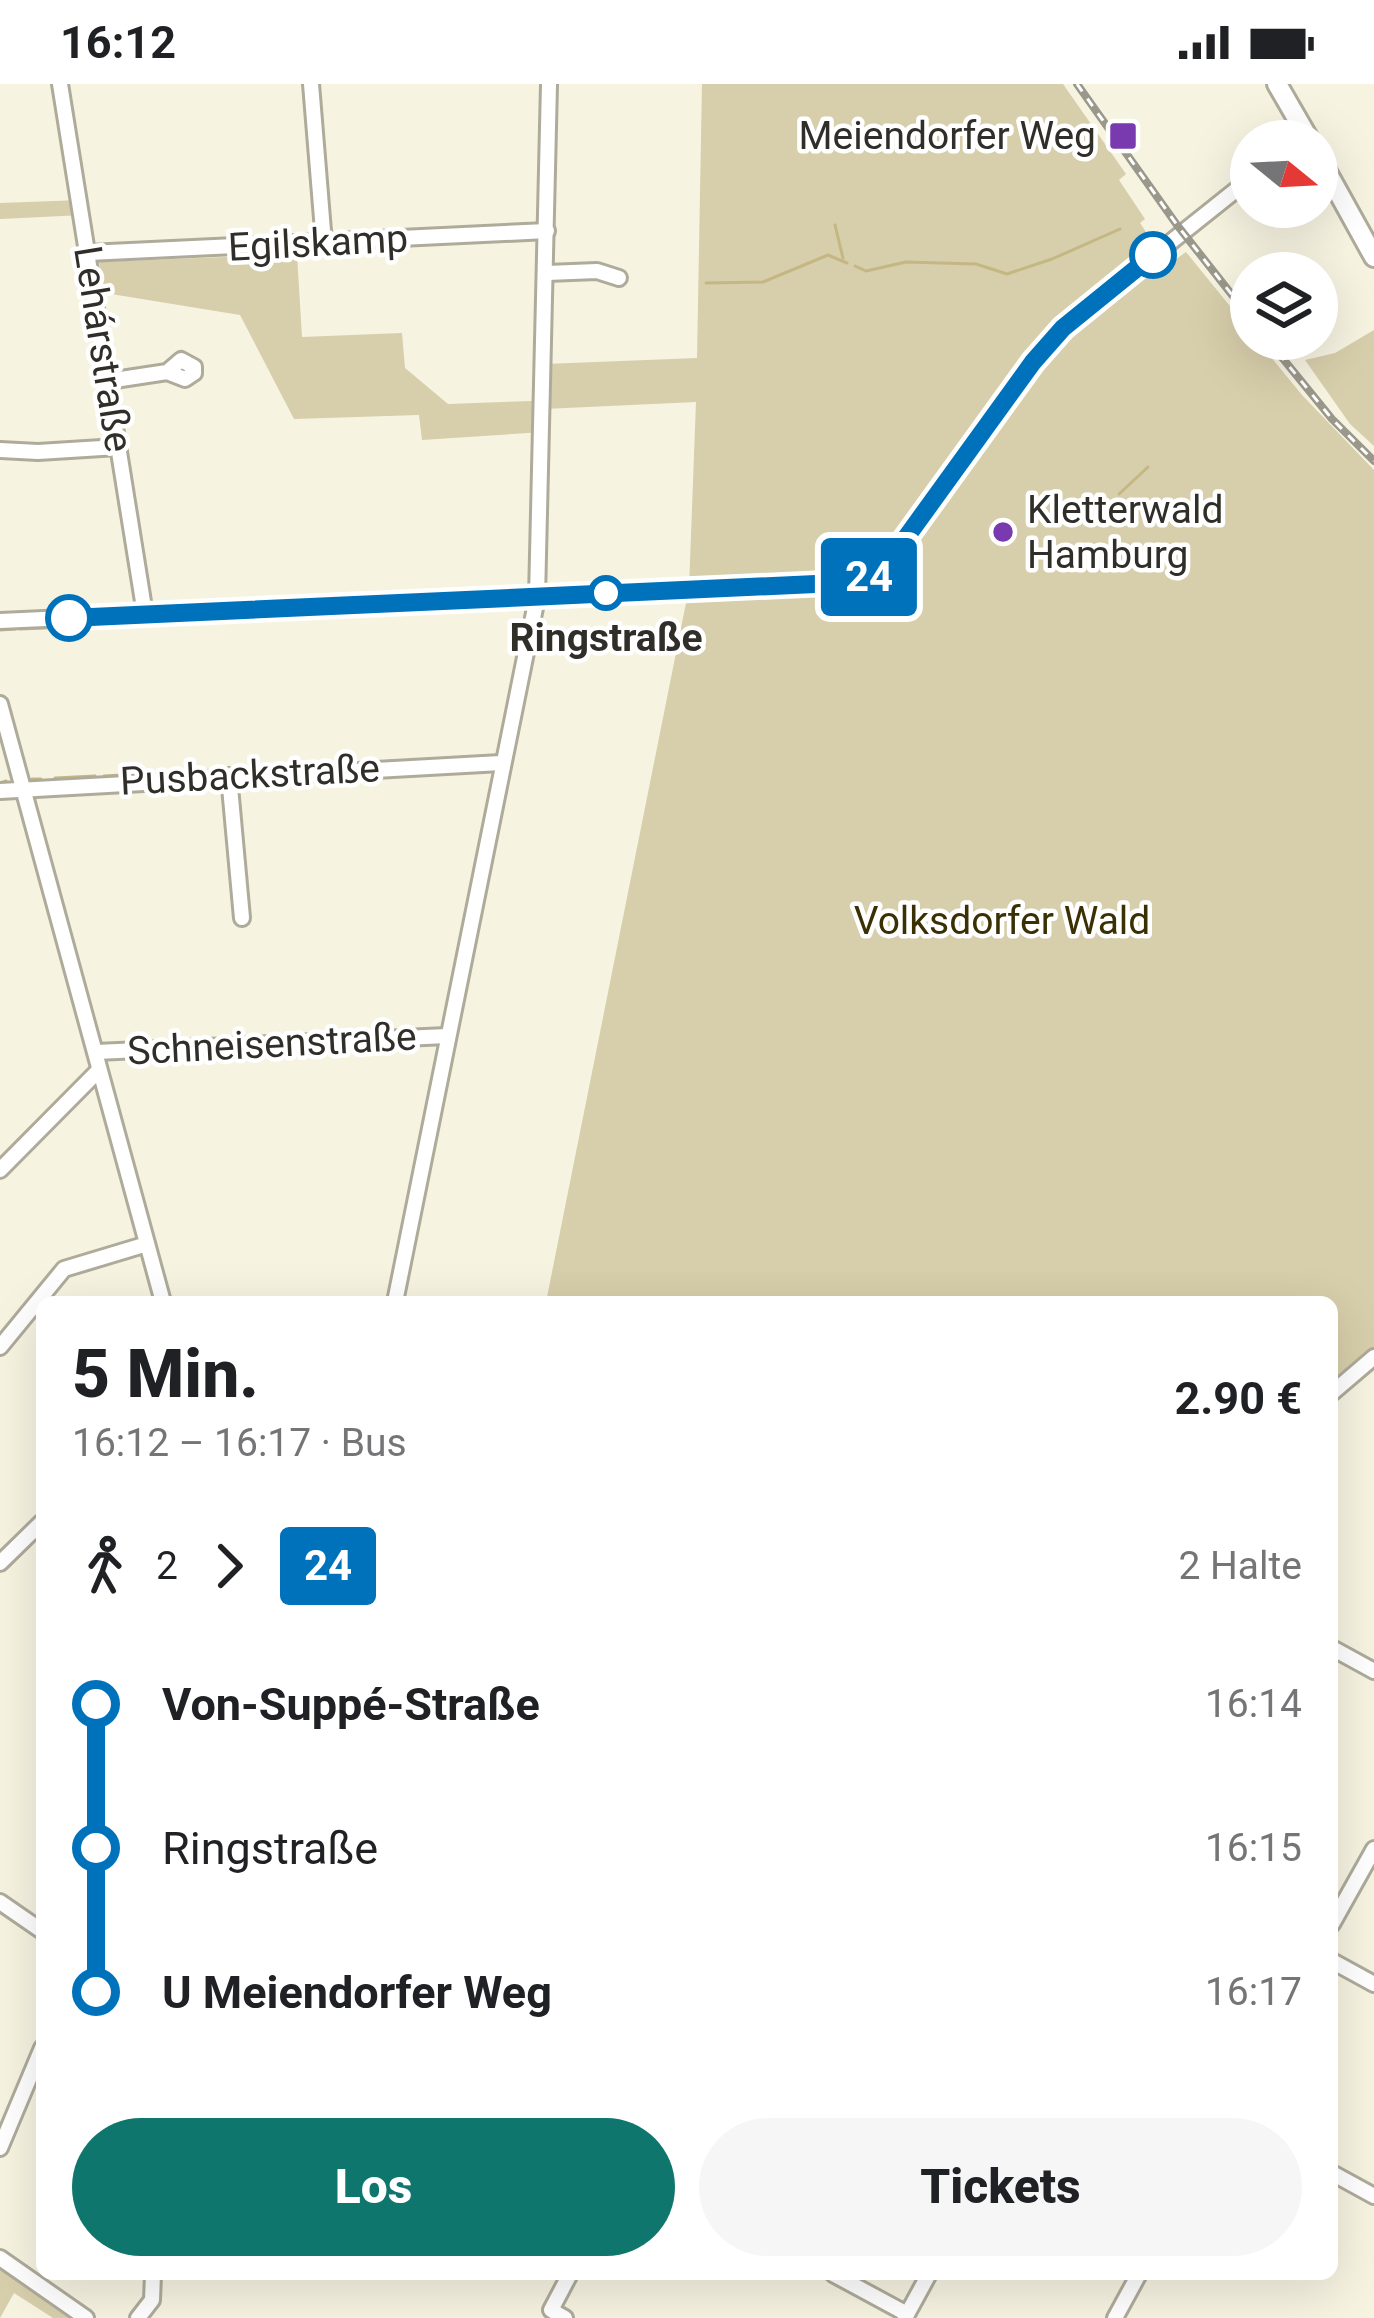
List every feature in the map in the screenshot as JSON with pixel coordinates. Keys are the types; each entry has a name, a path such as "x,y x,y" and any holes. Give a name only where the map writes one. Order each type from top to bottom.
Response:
{"main road":[{"path":"1277,84 1295,120"},
{"path":"1338,192 1374,257"}],"street":[{"name":"Lehárstraße","path":"60,84 118,447 153,614"},
{"path":"311,84 324,243"},
{"path":"396,1296 537,598 549,84"},
{"path":"0,620 153,614 208,623 246,612 837,583 869,577 892,557 1033,362 1063,328 1230,195"},
{"name":"Egilskamp","path":"88,253 548,231"},
{"path":"547,273 597,271 620,278"},
{"path":"108,381 167,372"},
{"path":"0,450 118,447"},
{"path":"0,704 161,1296"},
{"name":"Pusbackstraße","path":"0,791 501,764"},
{"path":"230,776 242,918"},
{"name":"Schneisenstraße","path":"96,1052 447,1036"},
{"path":"0,1170 99,1070"},
{"path":"42,1296 64,1269 147,1244"},
{"path":"0,1347 36,1303"},
{"path":"1338,1388 1374,1357"},
{"path":"0,1564 36,1528"},
{"path":"1338,1651 1374,1671"},
{"path":"1338,1913 1374,1850"},
{"path":"0,1902 36,1927"},
{"path":"1338,1964 1374,1984"},
{"path":"0,2148 36,2062"},
{"path":"1338,2176 1374,2196"},
{"path":"0,2258 86,2318"},
{"path":"138,2318 152,2300 153,2280"},
{"path":"558,2314 568,2280"},
{"path":"843,2280 906,2316 926,2280"},
{"path":"1115,2318 1135,2280"}],"green space":[{"name":"Volksdorfer Wald","path":"702,84 1063,84 1126,174 1119,180 1168,265 1186,252 1230,306 1230,360 1273,360 1374,470 1374,1353 1338,1383 1338,1296 547,1296 689,588 696,402 544,409 545,364 697,358"},
{"path":"81,200 83,215 0,219 0,203"},
{"path":"297,254 302,337 402,333 405,368 448,404 532,401 543,432 422,440 419,415 294,419 240,315 105,293 99,262"},
{"path":"1374,330 1374,446 1350,424 1305,360 1338,360 1338,351"},
{"path":"0,2262 80,2318 53,2318 14,2293 0,2318"}],"waterway":[{"path":"835,225 843,258"},
{"path":"855,266 866,271 906,262 976,264 1007,274 1120,229"},
{"path":"706,283 763,282 828,255 847,263"},
{"path":"883,579 1063,340"},
{"path":"1119,494 1148,467"},
{"path":"700,598 868,587"},
{"path":"543,605 692,599"},
{"path":"253,619 490,608"},
{"path":"20,629 164,623"},
{"path":"0,630 15,629"},
{"path":"436,759 469,758"},
{"path":"418,760 428,760"},
{"path":"390,761 410,761"},
{"path":"364,763 383,762"},
{"path":"350,763 357,763"},
{"path":"325,765 342,764"},
{"path":"299,765 318,765"},
{"path":"268,767 291,766"},
{"path":"244,768 255,768"},
{"path":"221,770 237,769"},
{"path":"194,771 214,770"},
{"path":"150,774 181,772"},
{"path":"132,774 144,774"},
{"path":"104,776 122,775"},
{"path":"55,778 95,776"},
{"path":"32,779 41,779"},
{"path":"0,783 6,781"}],"railway":[{"path":"1077,84 1230,292"},
{"path":"1284,360 1374,461"}],"bus line":[{"name":"24","path":"69,618 837,583 869,577 892,557 1033,362 1063,328 1153,255"}],"place":[{"name":"Meiendorfer Weg","path":"1123,136"},
{"name":"Kletterwald Hamburg","path":"1003,532"},
{"name":"Ringstraße","path":"606,593"}]}
